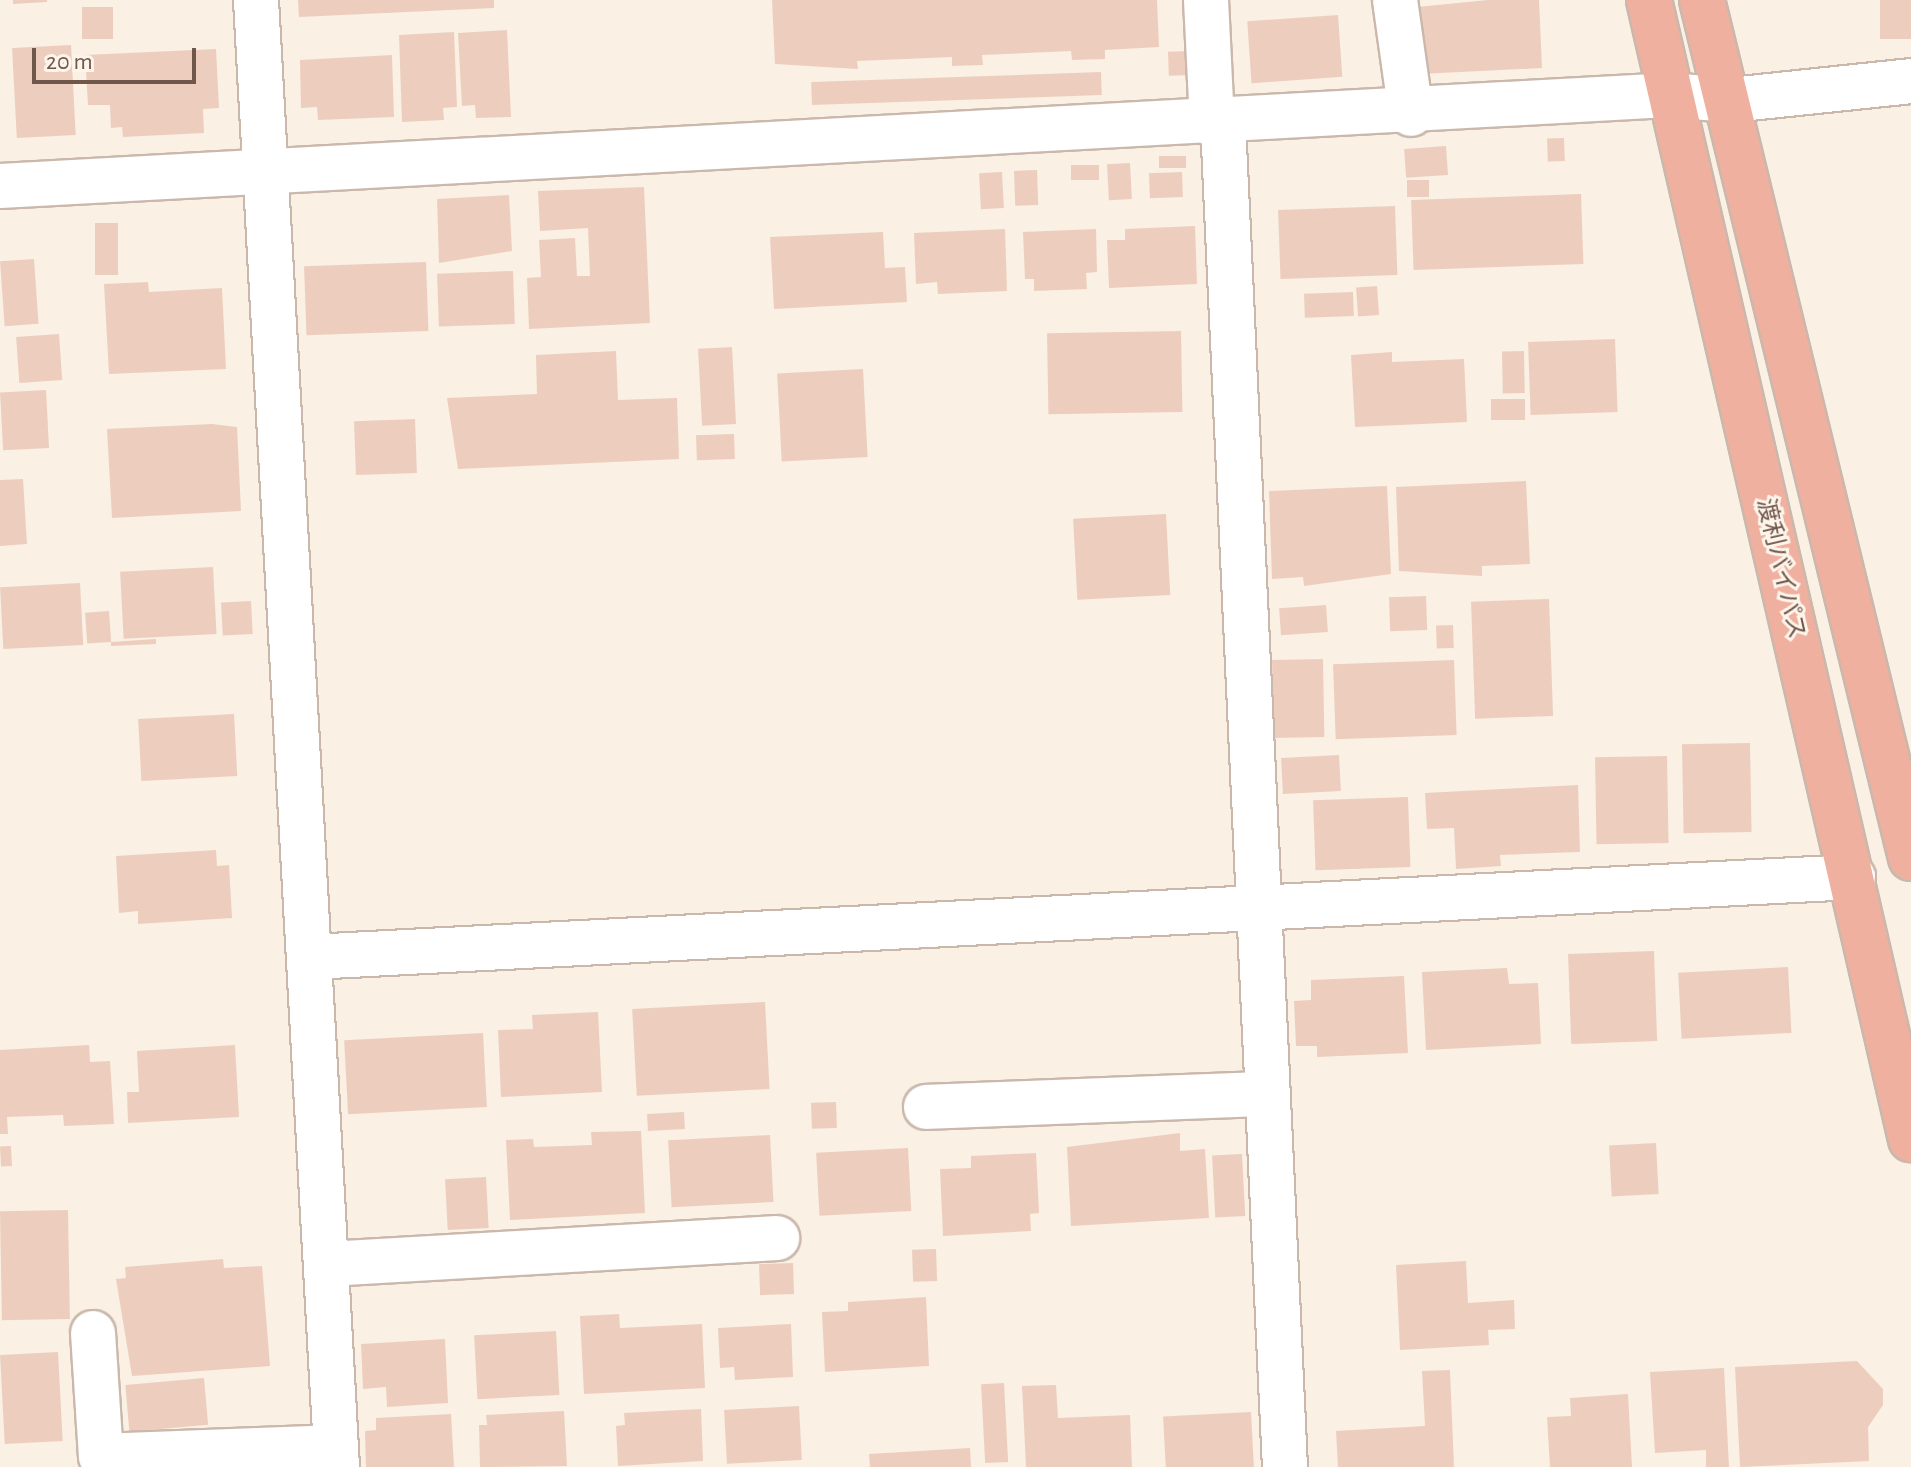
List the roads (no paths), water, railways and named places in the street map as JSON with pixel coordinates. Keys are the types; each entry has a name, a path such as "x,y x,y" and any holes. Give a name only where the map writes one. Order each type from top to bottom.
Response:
{"highway":[{"name":"渡利バイパス","path":"1649,0 1668,95 1853,877 1911,1139"},
{"path":"1702,0 1731,100 1911,858"}],"street":[{"path":"93,1333 101,1456 337,1457 256,0"},
{"path":"1206,0 1217,123 1285,1467"},
{"path":"1395,0 1411,114"},
{"path":"0,186 1411,114 1668,95 1731,100 1911,81"},
{"path":"311,957 1256,912 1853,877"},
{"path":"926,1107 1266,1094"},
{"path":"328,1264 777,1238"}]}
